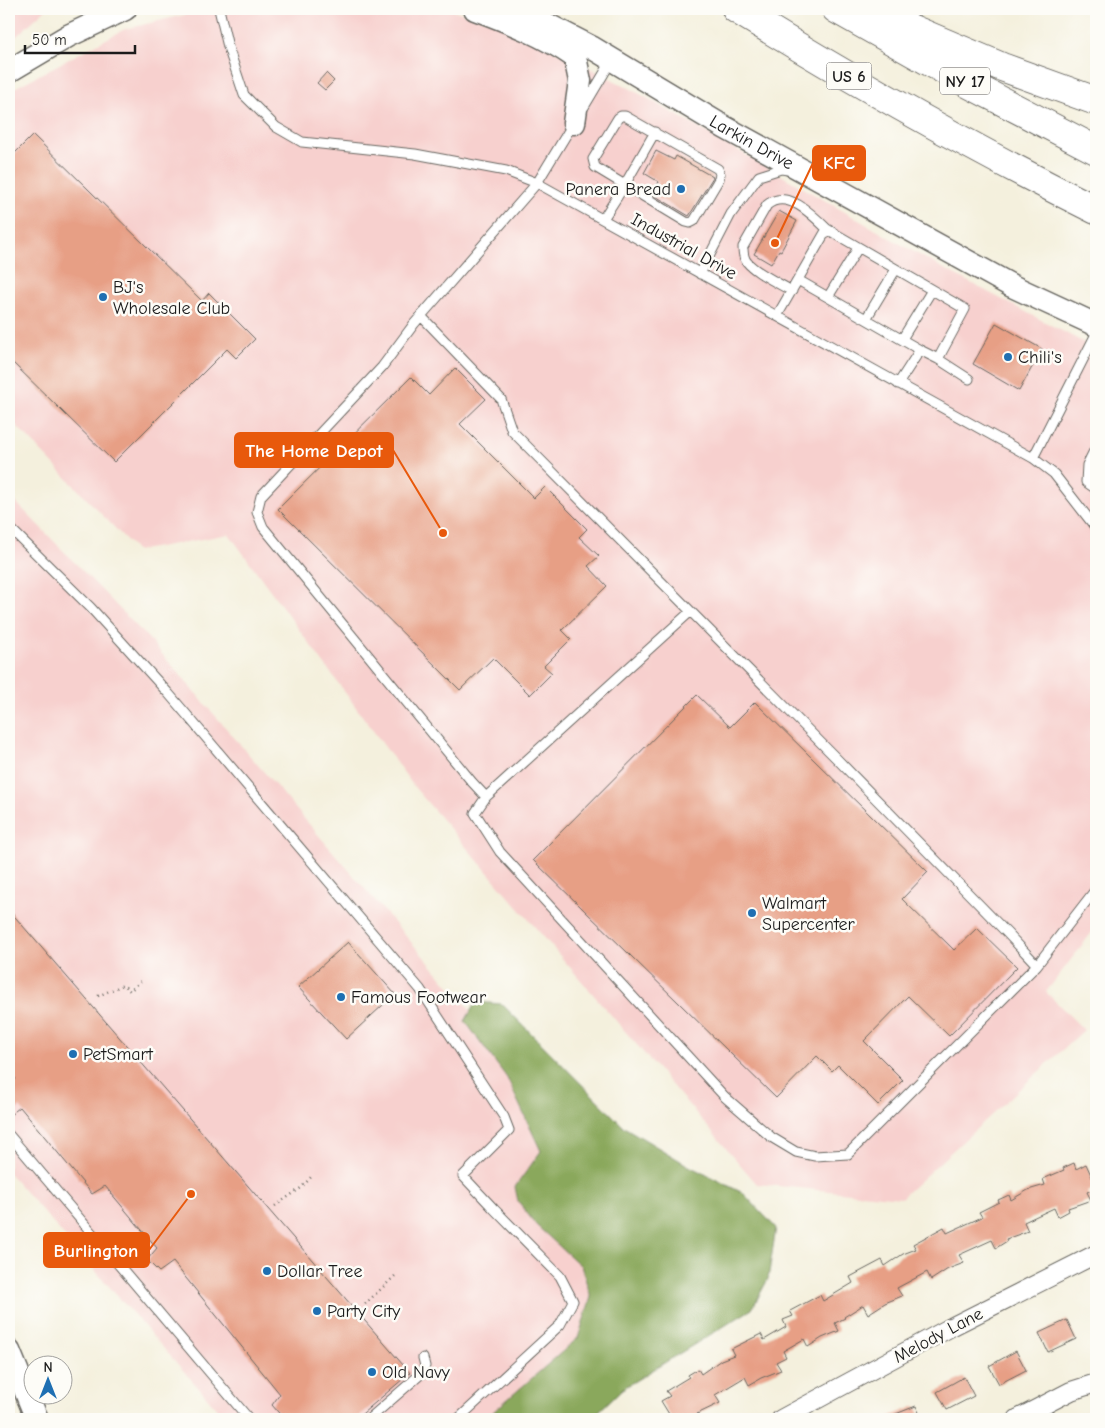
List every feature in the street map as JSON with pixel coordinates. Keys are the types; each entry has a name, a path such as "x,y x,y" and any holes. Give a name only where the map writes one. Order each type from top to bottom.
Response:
{"highway":[{"name":"US 6","path":"736,9 964,141 1096,210"},
{"name":"NY 17","path":"836,9 962,80 1096,150"},
{"path":"866,9 1002,67 1096,101"}],"street":[{"path":"9,71 68,36 125,9"},
{"path":"475,9 519,25 575,57 580,81 574,123"},
{"name":"Larkin Drive","path":"517,9 582,42 724,126 1012,286 1096,325"},
{"name":"Melody Lane","path":"781,1419 953,1326 1096,1254"},
{"path":"9,1351 37,1419"},
{"path":"1017,1419 1071,1391 1096,1383"}],"lane":[{"name":"Industrial Drive","path":"219,9 228,47 244,95 276,127 302,142 416,154 506,171 538,183 1033,458 1062,482 1096,528"},
{"path":"486,797 263,527 257,512 262,496 382,367 421,316 538,183 612,60"},
{"path":"621,116 625,116 655,132 714,166 720,174 719,179 694,221 690,223 624,186 595,167 593,159 621,116"},
{"path":"603,219 655,132"},
{"path":"700,274 732,214 759,176 781,169 806,172"},
{"path":"792,290 751,266 745,260 743,253 744,247 767,205 772,201 786,199 814,216 827,229 965,309 938,360"},
{"path":"777,316 827,229"},
{"path":"828,297 858,248"},
{"path":"866,319 896,269"},
{"path":"798,280 970,379"},
{"path":"902,339 932,290"},
{"path":"421,316 501,398 512,431 836,758 1037,965"},
{"path":"1033,458 1096,334"},
{"path":"898,384 920,350"},
{"path":"1096,447 1087,465 1086,482 1096,489"},
{"path":"9,527 91,608 169,694 420,990 504,1117 509,1130 463,1176 560,1276 573,1300 560,1325 458,1419"},
{"path":"690,612 486,797 474,814 500,852 725,1097 771,1137 796,1152 816,1156 848,1154 1037,965 1096,889"},
{"path":"9,1135 250,1419"},
{"path":"368,1419 422,1373 425,1366 424,1358"}],"path":[{"path":"98,996 123,985 130,991 142,980"},
{"path":"275,1206 301,1188 313,1175"},
{"path":"365,1304 396,1274"}],"shaded area":[{"path":"9,9 46,9 9,43"},
{"path":"209,9 447,9 503,24 633,90 935,264 1096,349 1096,927 1046,992 1084,1030 901,1198 757,1184 415,788 229,534 137,551 9,418 9,91 125,29"},
{"path":"9,495 148,638 693,1268 517,1419 226,1419 9,1173"}],"green space":[{"path":"476,1002 502,1004 624,1127 689,1166 743,1193 776,1228 768,1279 752,1309 622,1389 591,1419 485,1419 578,1338 591,1297 581,1266 536,1225 518,1201 515,1187 541,1151 507,1078 465,1021"}],"building":[{"path":"326,73 334,81 325,90 317,83"},
{"name":"BJ's Wholesale Club","path":"33,135 202,301 209,293 255,339 236,358 227,349 114,462 9,359 9,159"},
{"name":"Panera Bread","path":"656,151 674,160 676,156 713,177 689,216 652,194 659,182 644,173"},
{"path":"779,211 797,221 781,251 779,250 771,264 754,254"},
{"name":"Chili's","path":"996,323 1042,349 1019,391 973,364"},
{"path":"455,368 486,399 460,424 534,498 545,487 587,529 579,537 599,556 588,566 607,586 562,630 571,639 544,666 552,673 530,695 493,658 460,690 278,509 411,377 429,395"},
{"name":"Walmart Supercenter","path":"697,695 730,727 755,702 928,872 902,899 954,950 977,928 1017,967 949,1036 908,996 864,1041 903,1080 878,1105 838,1065 832,1071 817,1056 776,1098 533,860"},
{"path":"9,910 410,1373 356,1419 284,1419 272,1405 280,1394 173,1262 159,1272 147,1260 157,1248 105,1186 92,1194 20,1107 9,1116 9,1085 16,1079 9,1071"},
{"path":"348,942 395,994 346,1039 298,987"},
{"path":"1074,1163 1076,1169 1086,1164 1096,1186 1096,1188 1087,1192 1091,1200 1068,1208 1069,1211 1058,1217 1054,1208 1024,1222 1028,1231 1006,1239 1007,1241 996,1248 992,1240 959,1255 964,1263 948,1269 931,1280 927,1272 897,1288 902,1296 885,1303 868,1314 863,1305 835,1323 839,1331 822,1338 808,1347 804,1339 783,1351 786,1357 776,1362 781,1370 749,1385 745,1377 715,1395 720,1403 697,1414 700,1419 672,1419 661,1401 670,1396 666,1391 689,1377 688,1375 698,1369 701,1374 721,1360 734,1355 731,1349 761,1334 764,1340 786,1327 783,1320 793,1316 790,1311 820,1295 823,1301 853,1283 850,1277 882,1260 885,1266 903,1254 916,1249 913,1244 944,1227 947,1233 982,1217 979,1212 999,1202 998,1200 1009,1195 1011,1200 1028,1190 1045,1185 1043,1179 1064,1170 1063,1168"},
{"path":"1067,1320 1076,1339 1048,1352 1039,1333"},
{"path":"1016,1351 1026,1370 999,1384 989,1366"},
{"path":"964,1377 974,1396 947,1410 937,1392"},
{"path":"916,1406 922,1419 883,1419"}],"place":[{"name":"Panera Bread","path":"681,189"},
{"name":"KFC","path":"775,243"},
{"name":"BJ's Wholesale Club","path":"103,297"},
{"name":"Chili's","path":"1008,357"},
{"name":"The Home Depot","path":"443,533"},
{"name":"Walmart Supercenter","path":"752,913"},
{"name":"Famous Footwear","path":"341,997"},
{"name":"PetSmart","path":"73,1054"},
{"name":"Burlington","path":"191,1194"},
{"name":"Dollar Tree","path":"267,1271"},
{"name":"Party City","path":"317,1311"},
{"name":"Old Navy","path":"372,1372"}]}
